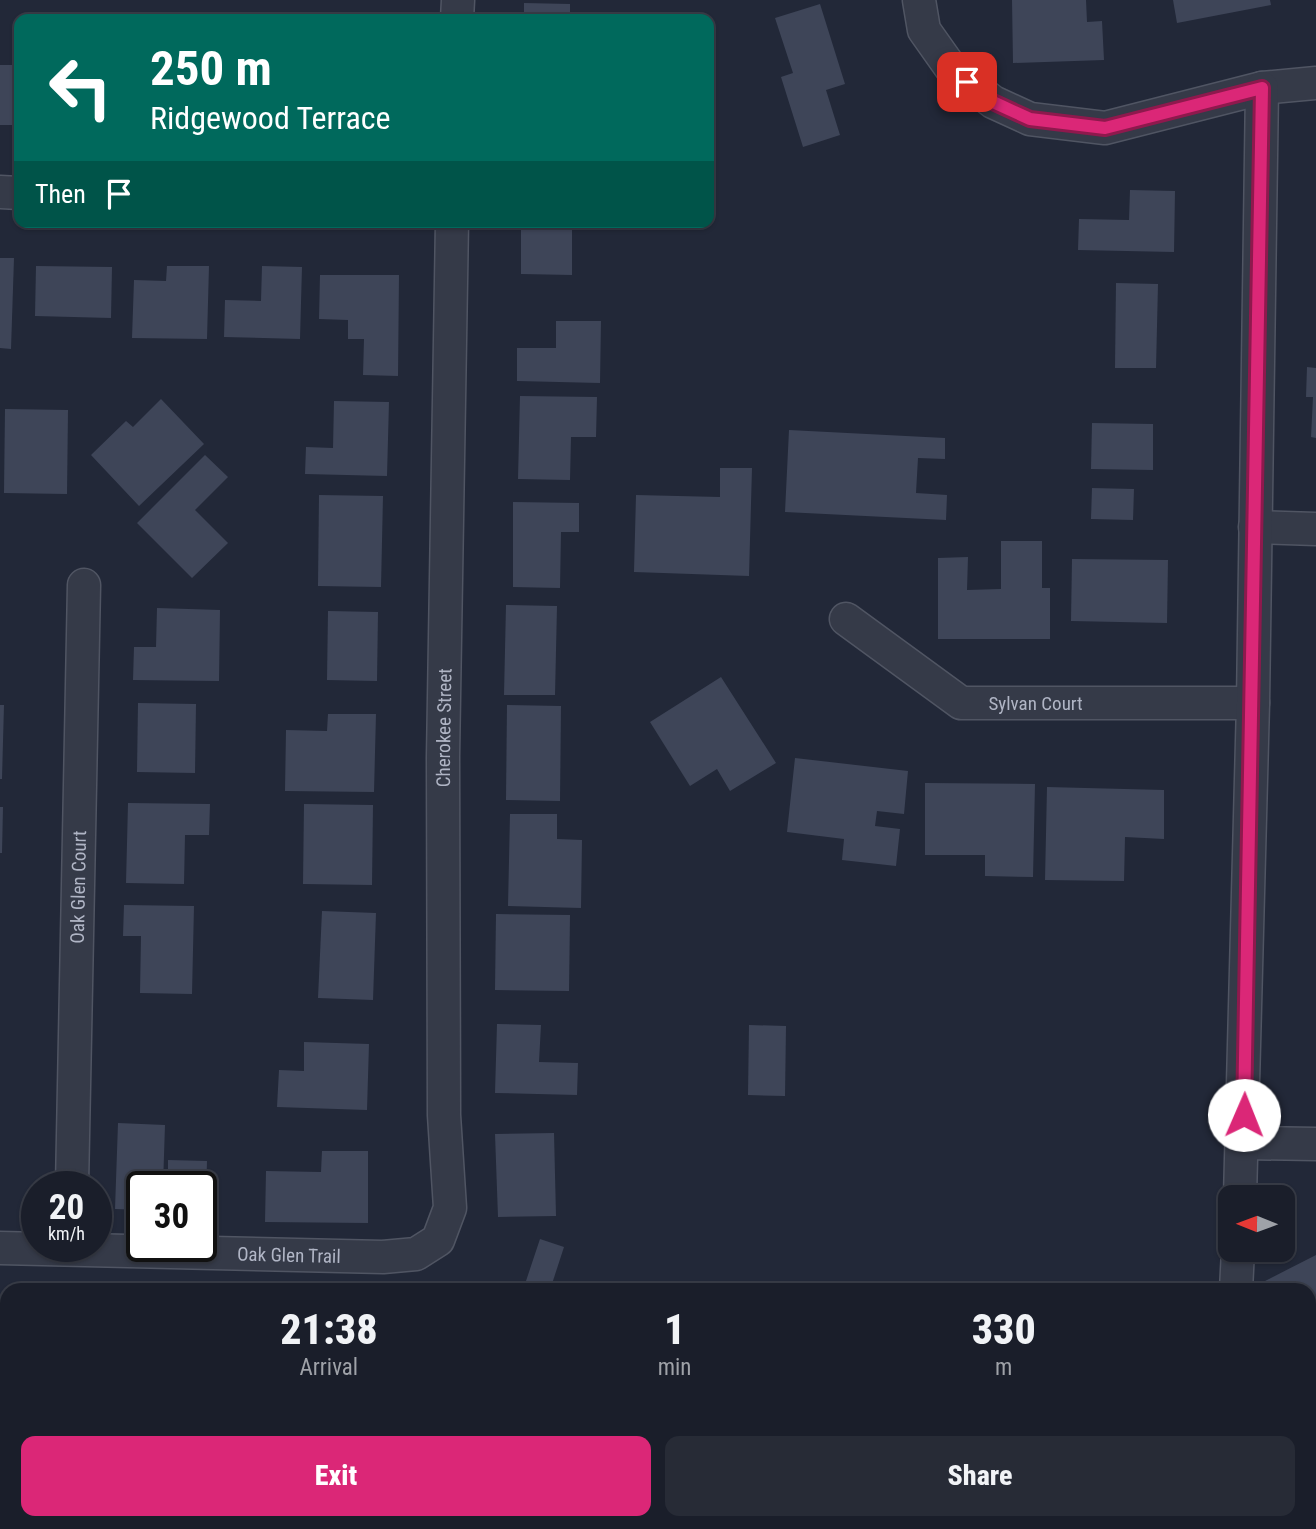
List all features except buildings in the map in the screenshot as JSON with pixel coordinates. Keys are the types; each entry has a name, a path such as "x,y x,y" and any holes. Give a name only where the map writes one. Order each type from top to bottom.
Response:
{"street":[{"path":"919,0 924,30 953,71 993,102 1030,119 1105,128 1262,88 1316,83"},
{"path":"1241,1185 1253,703 1262,88"},
{"name":"Cherokee Street","path":"443,1232 450,1208 444,1115 443,757 452,228"},
{"path":"1255,527 1316,529"},
{"name":"Oak Glen Court","path":"72,1171 84,585"},
{"name":"Sylvan Court","path":"846,619 961,703 1253,703"},
{"path":"1243,1143 1316,1144"},
{"name":"Oak Glen Trail","path":"112,1249 383,1257 416,1254 438,1240 443,1232"},
{"name":"Oak Glen Trail","path":"0,1248 21,1248"},
{"path":"1236,1283 1237,1262"}],"route":[{"path":"967,82 993,102 1030,119 1105,128 1262,88 1244,1115"}]}
